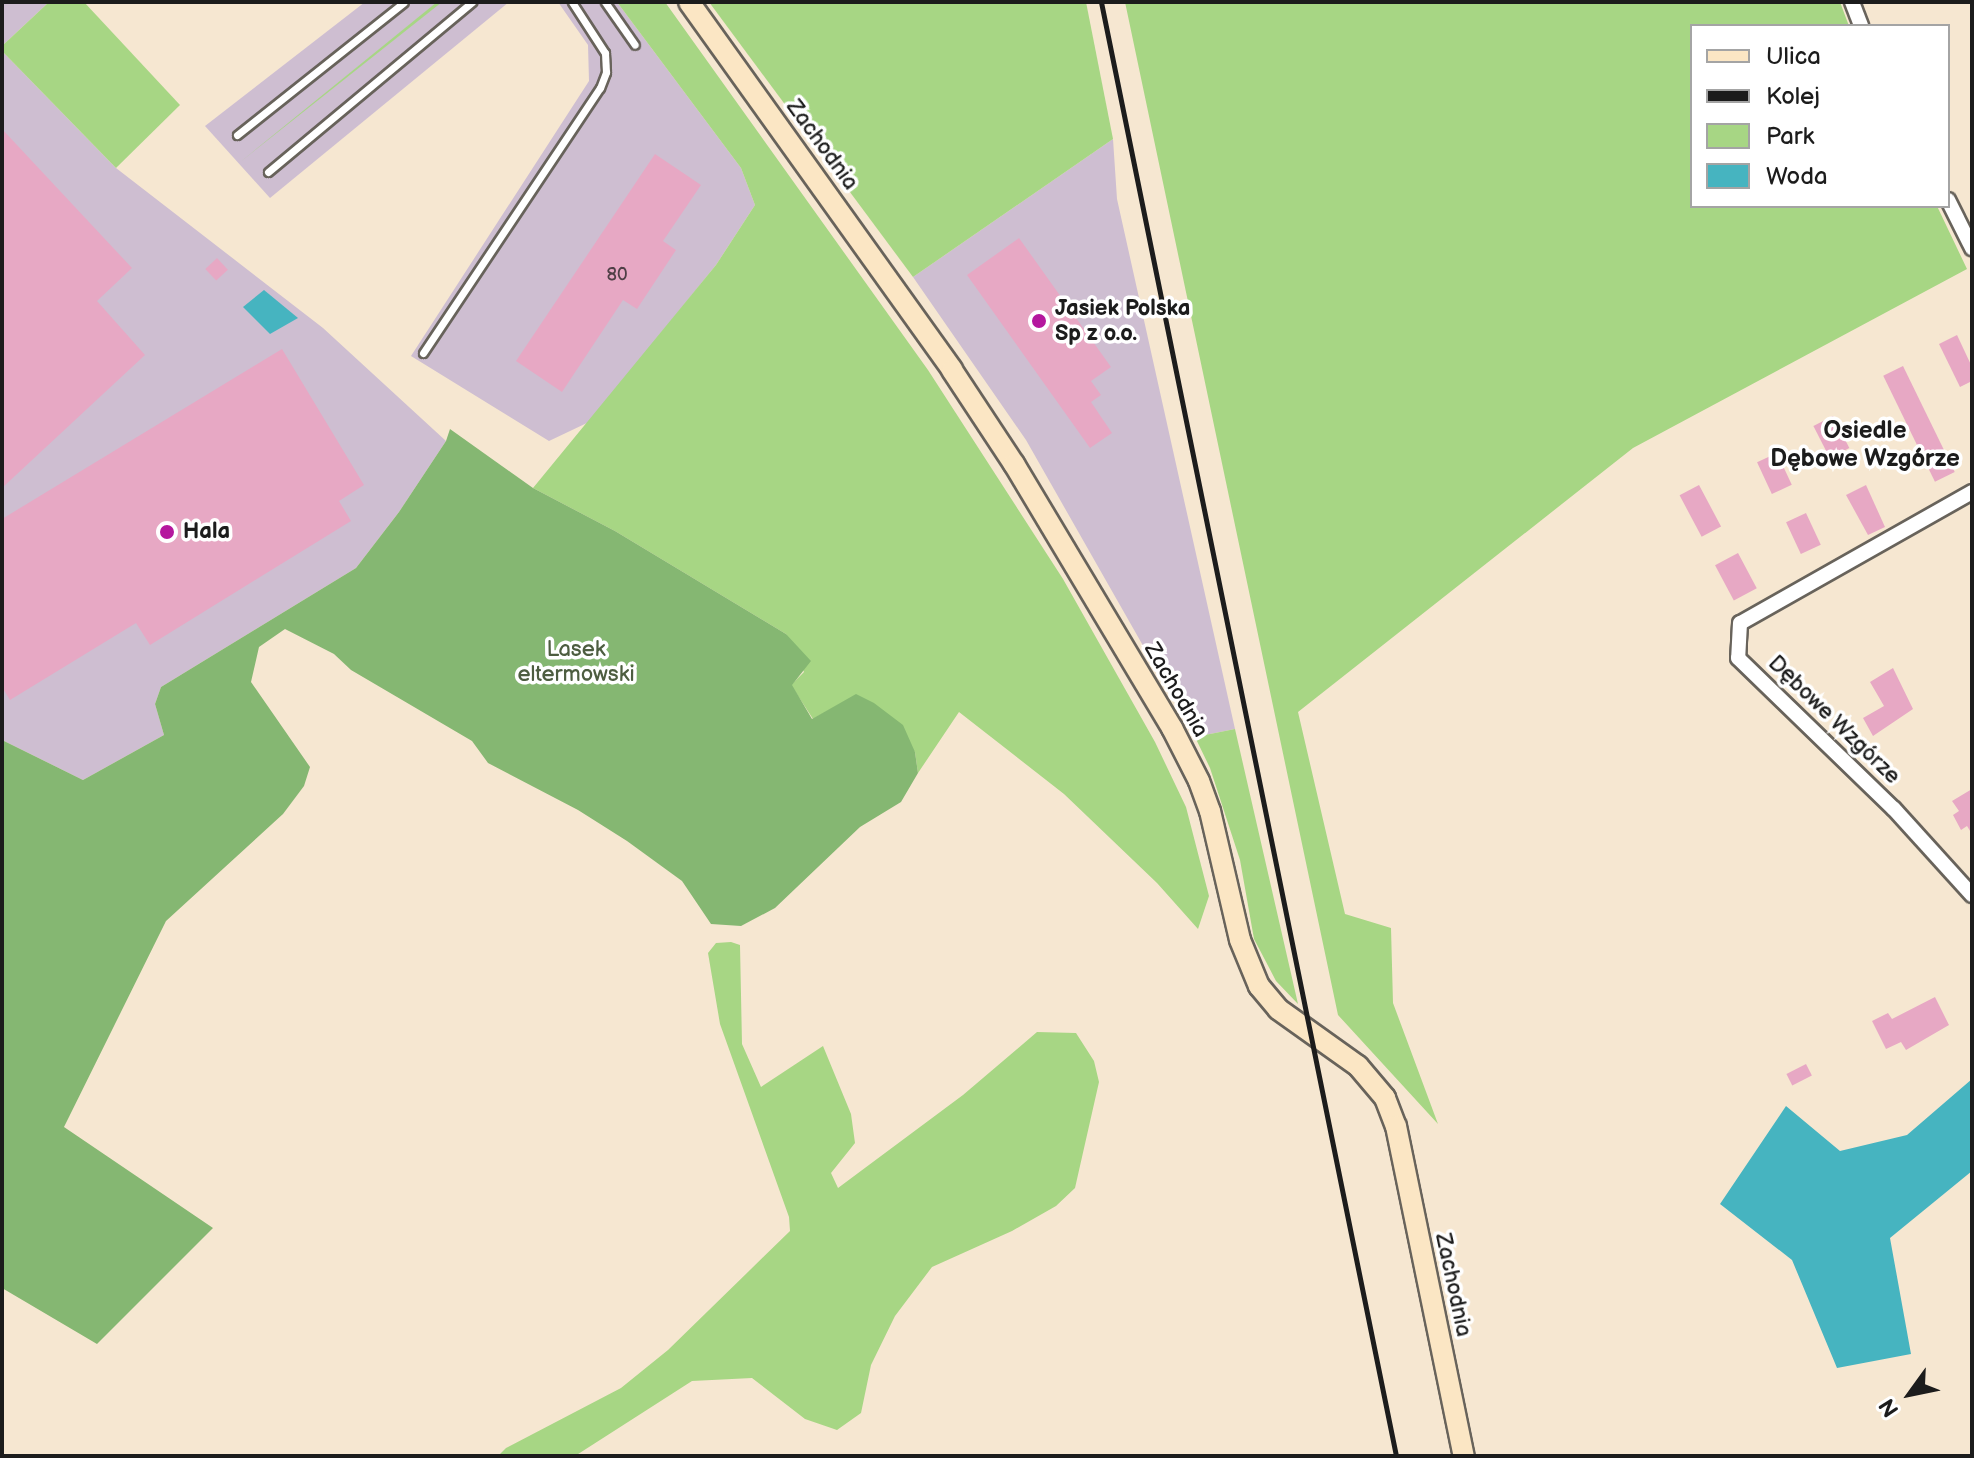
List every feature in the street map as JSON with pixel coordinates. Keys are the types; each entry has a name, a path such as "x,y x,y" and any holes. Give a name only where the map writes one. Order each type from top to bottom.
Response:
{"street":[{"name":"Zachodnia","path":"689,2 952,370 1014,464 1172,728 1199,781 1210,811 1240,940 1259,986 1278,1009 1358,1066 1385,1098 1396,1126 1464,1456"},
{"path":"1852,2 1860,24"},
{"path":"1950,204 1972,248"},
{"name":"Dębowe Wzgórze","path":"1972,492 1740,623 1738,658 1894,809 1972,895"}],"lane":[{"path":"237,135 404,2"},
{"path":"268,172 472,2"},
{"path":"423,353 600,88 606,72 605,53 572,2"},
{"path":"605,2 635,45"}],"shaded area":[{"path":"2,2 49,2 2,46"},
{"path":"365,2 509,2 270,198 205,126"},
{"path":"558,2 617,2 741,168 755,205 716,265 589,422 549,441 411,356 589,81 588,45"},
{"path":"2,51 116,168 323,328 446,441 399,512 356,568 161,687 155,704 164,735 83,780 2,740"},
{"path":"1113,139 1117,199 1235,729 1195,737 1026,440 913,277"}],"green space":[{"path":"49,2 84,2 180,105 116,168 2,51 2,46"},
{"path":"437,2 442,2 239,163"},
{"path":"617,2 665,2 928,370 1063,579 1155,742 1186,807 1209,896 1198,929 1157,883 1064,794 959,712 918,773 915,752 856,695 813,719 791,685 804,672 786,634 615,531 533,488 716,265 755,205 741,168"},
{"path":"709,2 1086,2 1113,139 913,277"},
{"path":"1125,2 1840,2 1848,24 1690,24 1690,208 1938,208 1967,269 1633,448 1298,712 1345,914 1391,928 1393,1003 1438,1124 1338,1015"},
{"name":"Lasek eltermowski","path":"450,429 533,488 615,531 786,634 811,661 792,685 812,719 856,694 874,703 903,725 915,752 918,773 901,802 860,827 775,908 741,926 711,924 682,881 627,841 578,810 488,763 472,741 351,670 334,654 285,629 259,647 251,682 310,767 304,786 283,814 166,921 64,1127 213,1228 97,1344 2,1288 2,740 83,780 164,735 155,704 161,687 356,568 399,512 446,441"},
{"path":"1235,729 1298,1004 1276,981 1254,939 1240,860 1210,768 1195,737"},
{"path":"716,943 740,945 742,1044 761,1087 823,1046 851,1114 855,1143 831,1173 838,1188 963,1095 1037,1032 1076,1033 1094,1061 1099,1082 1075,1188 1056,1206 1012,1231 932,1267 895,1316 871,1365 861,1413 837,1430 805,1419 752,1378 692,1381 575,1456 498,1456 506,1448 621,1388 668,1350 790,1231 789,1217 720,1024 708,953"}],"water":[{"path":"264,290 298,318 270,334 243,307"},
{"path":"1972,1079 1972,1171 1890,1238 1911,1354 1837,1368 1792,1260 1720,1204 1786,1106 1840,1151 1907,1135"}],"building":[{"path":"2,129 132,268 97,301 145,355 2,488"},
{"path":"655,154 701,185 663,241 676,250 637,309 623,300 562,392 516,361"},
{"name":"Jasiek Polska Sp z o.o.","path":"1019,238 1111,367 1091,381 1101,395 1091,402 1112,433 1090,448 967,275"},
{"path":"217,258 228,270 216,281 205,269"},
{"path":"1957,335 1972,367 1972,381 1960,387 1939,344"},
{"name":"Hala","path":"282,349 364,485 339,501 351,521 150,645 136,623 10,700 2,687 2,519"},
{"path":"1903,366 1955,472 1935,482 1883,376"},
{"path":"1833,416 1849,448 1830,458 1813,426"},
{"path":"1777,453 1792,485 1772,494 1757,462"},
{"path":"1699,485 1721,526 1702,537 1680,495"},
{"path":"1866,485 1885,527 1868,535 1846,495"},
{"path":"1806,513 1821,545 1801,554 1786,522"},
{"path":"1738,553 1757,588 1734,601 1715,565"},
{"path":"1893,668 1913,709 1873,736 1863,718 1884,706 1870,682"},
{"path":"1972,789 1972,834 1967,826 1961,830 1953,815 1959,811 1952,801"},
{"path":"1935,997 1949,1025 1906,1050 1901,1042 1886,1049 1872,1021 1888,1013 1892,1019"},
{"path":"1806,1064 1812,1076 1792,1086 1786,1074"}],"railway":[{"path":"1101,2 1396,1456"}],"place":[{"name":"Jasiek Polska Sp z o.o.","path":"1039,321"},
{"name":"Hala","path":"167,532"}],"district":[{"name":"Osiedle Dębowe Wzgórze","path":"1865,445"}]}
